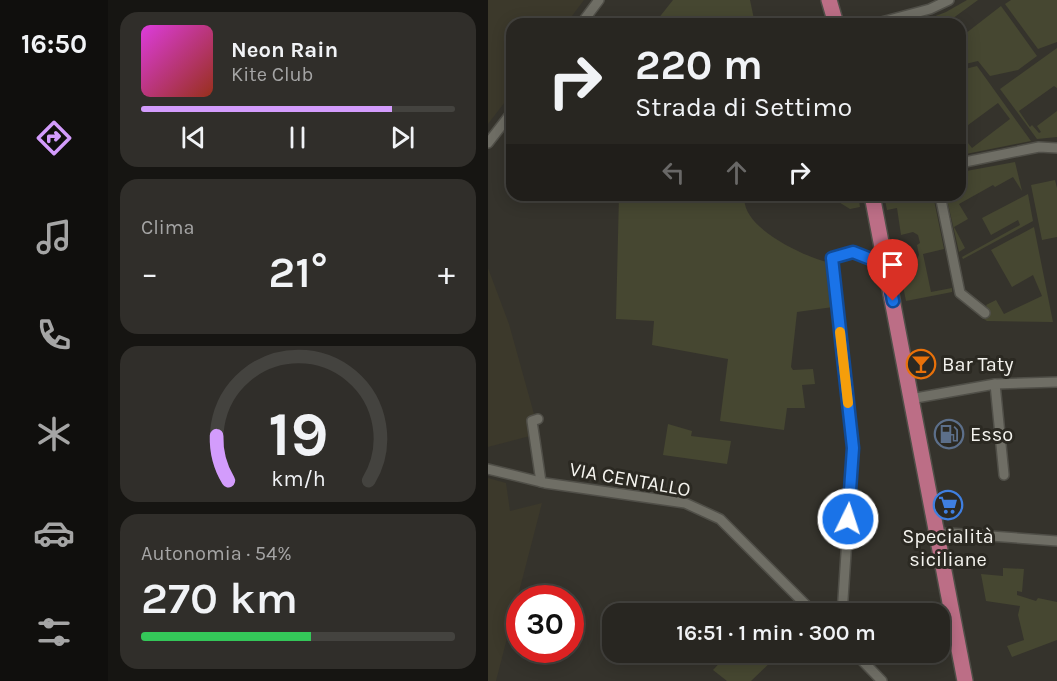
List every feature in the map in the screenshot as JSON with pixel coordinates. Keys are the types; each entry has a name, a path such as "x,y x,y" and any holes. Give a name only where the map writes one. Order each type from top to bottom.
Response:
{"main road":[{"path":"829,0 834,18"},
{"path":"873,201 903,348 902,358 913,398 972,681"},
{"path":"940,534 965,681"}],"street":[{"path":"586,18 599,0"},
{"path":"897,18 930,9 949,0"},
{"path":"488,143 506,120"},
{"path":"966,163 1039,147 1058,148"},
{"path":"941,201 960,293 985,313"},
{"path":"843,603 853,448 832,258 853,252 886,265"},
{"path":"913,398 995,384 1058,382"},
{"path":"995,384 1004,475"},
{"name":"VIA CENTALLO","path":"538,419 532,421 541,482"},
{"name":"VIA CENTALLO","path":"488,469 541,482 685,503 720,519 804,603"},
{"path":"940,534 1058,541"},
{"path":"865,663 882,681"}],"shaded area":[{"path":"488,0 584,0 570,18 506,18 506,101 488,124"},
{"path":"488,268 509,324 534,414 528,421 530,436 488,447"},
{"path":"488,478 506,483 510,511 542,503 521,585 506,585 506,642 496,681 488,681"}],"green space":[{"path":"673,0 750,0 754,18 659,18"},
{"path":"967,0 978,0 953,18 930,18"},
{"path":"1011,0 1057,0 1057,42 1038,49 1005,4"},
{"path":"1001,6 1037,56 1018,70 990,76 978,61 966,64 966,33"},
{"path":"1057,48 1057,88 1054,86 1019,111 1030,127 1032,125 1039,133 1041,132 1037,126 1057,111 1057,137 1037,139 1000,89"},
{"path":"977,66 1031,141 966,154 966,140 972,148 1010,119 998,103 966,127 966,69"},
{"path":"1015,162 1022,191 1013,177 966,200 966,171"},
{"path":"1055,180 1057,237 1042,240 1031,185"},
{"path":"1028,194 1033,221 963,259 962,257 1020,225 1018,220 991,235 982,218"},
{"path":"619,201 746,201 751,218 774,238 816,259 827,262 833,307 797,312 791,367 793,370 813,369 815,384 802,385 805,408 787,408 784,430 720,421 728,359 652,345 654,321 616,319"},
{"path":"837,201 859,201 860,207 850,209"},
{"path":"885,201 934,201 944,249 923,254 931,292 952,288 952,292 906,301 899,266 917,259 919,255 917,245 920,243 918,235 913,232 901,235 897,208 887,210"},
{"path":"947,201 964,201 959,204 968,219 954,227 965,248 959,252"},
{"path":"1034,227 1053,322 987,321 982,318 988,309 986,305 996,300 1004,314 1042,296 1033,275 1012,287 991,250"},
{"path":"668,424 692,431 691,436 731,441 727,464 663,455"},
{"path":"1003,568 1024,569 1022,592 1017,591 1017,595 1036,601 1038,598 1057,602 1057,640 1012,657 1007,646 1024,640 1018,615 1020,606 986,601 981,574 1003,576"},
{"path":"720,663 770,663 751,681 727,681 713,670"}],"slow traffic":[{"path":"840,332 848,403"}],"place":[{"name":"Bar Taty","path":"921,364"},
{"name":"Esso","path":"949,434"},
{"name":"Specialità siciliane","path":"948,505"}],"route":[{"path":"848,519 853,448 832,258 853,252 886,265 893,301"}]}
